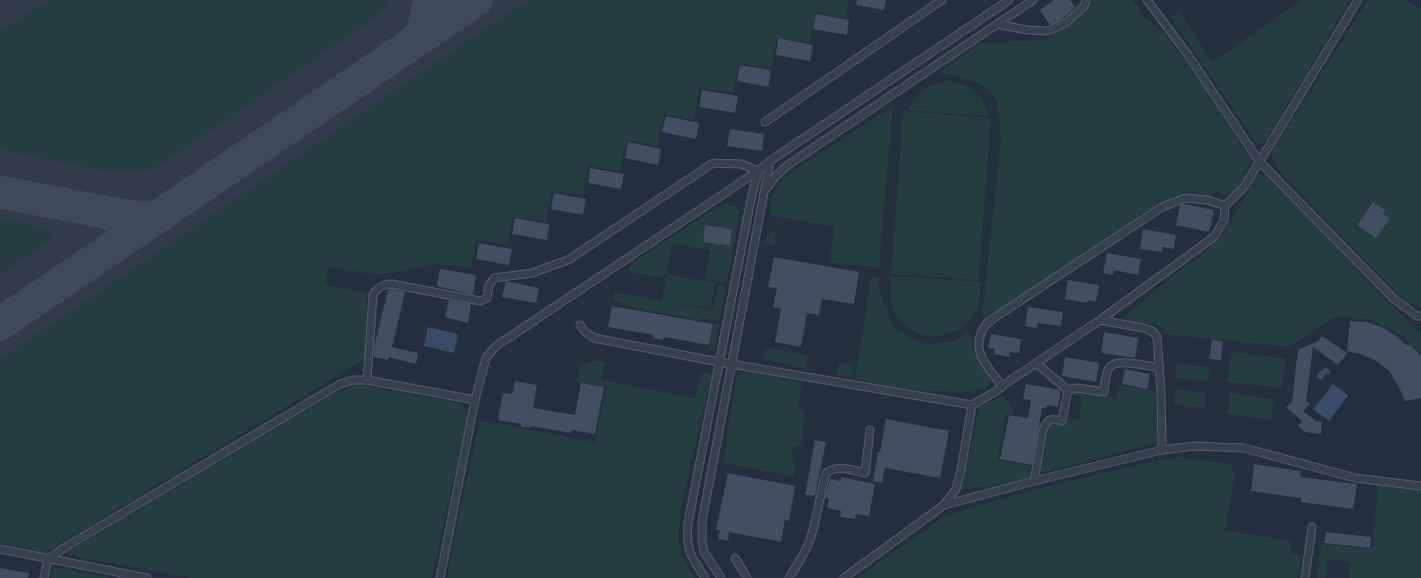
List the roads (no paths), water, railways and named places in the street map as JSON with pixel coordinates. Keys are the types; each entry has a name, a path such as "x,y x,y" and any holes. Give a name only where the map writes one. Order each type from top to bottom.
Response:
{"lane":[{"path":"765,122 942,0"},
{"path":"440,578 481,371 486,358 496,346 758,171 770,161 1009,0"},
{"path":"766,190 775,177 788,165 1033,0"},
{"path":"997,24 1027,30 1048,31 1067,22 1084,6 1086,0"},
{"path":"1147,0 1188,55 1259,161 1394,299 1420,318"},
{"path":"580,325 585,332 594,338 719,362 972,405 995,392 1100,320 1214,237 1224,220 1225,206 1244,187 1358,0"},
{"path":"721,578 704,552 702,541 702,521 766,190 770,161"},
{"path":"367,380 373,295 378,288 384,285 392,284 480,301 487,298 489,285 494,278 532,273 568,260 713,163 741,164 758,171"},
{"path":"705,578 690,555 686,540 688,523 751,199 758,171"},
{"path":"1002,386 986,366 978,347 978,339 981,330 988,322 1162,207 1185,198 1208,200 1225,206"},
{"path":"751,199 763,201"},
{"path":"1100,320 1152,330 1157,337 1160,368 1162,450"},
{"path":"1068,390 1077,388 1104,392 1108,368 1113,363 1121,362 1160,368"},
{"path":"1036,363 1068,390"},
{"path":"44,578 48,559 74,542 340,384 354,380 367,380 475,400"},
{"path":"1034,481 1043,430 1046,422 1052,419 1062,421 1068,390"},
{"path":"844,578 944,505 956,489 961,470 972,405"},
{"path":"789,578 801,559 810,540 826,473 831,469 838,467 865,473 870,430"},
{"path":"944,505 1034,481 1162,450 1194,446 1244,448 1355,478 1421,486"},
{"path":"1305,578 1312,527"},
{"path":"0,549 147,578"},
{"path":"735,558 747,578"}],"water":[{"path":"428,327 458,334 454,353 424,346"},
{"path":"1325,367 1331,371 1321,380 1316,377"},
{"path":"1333,384 1348,395 1329,421 1313,409"}]}
